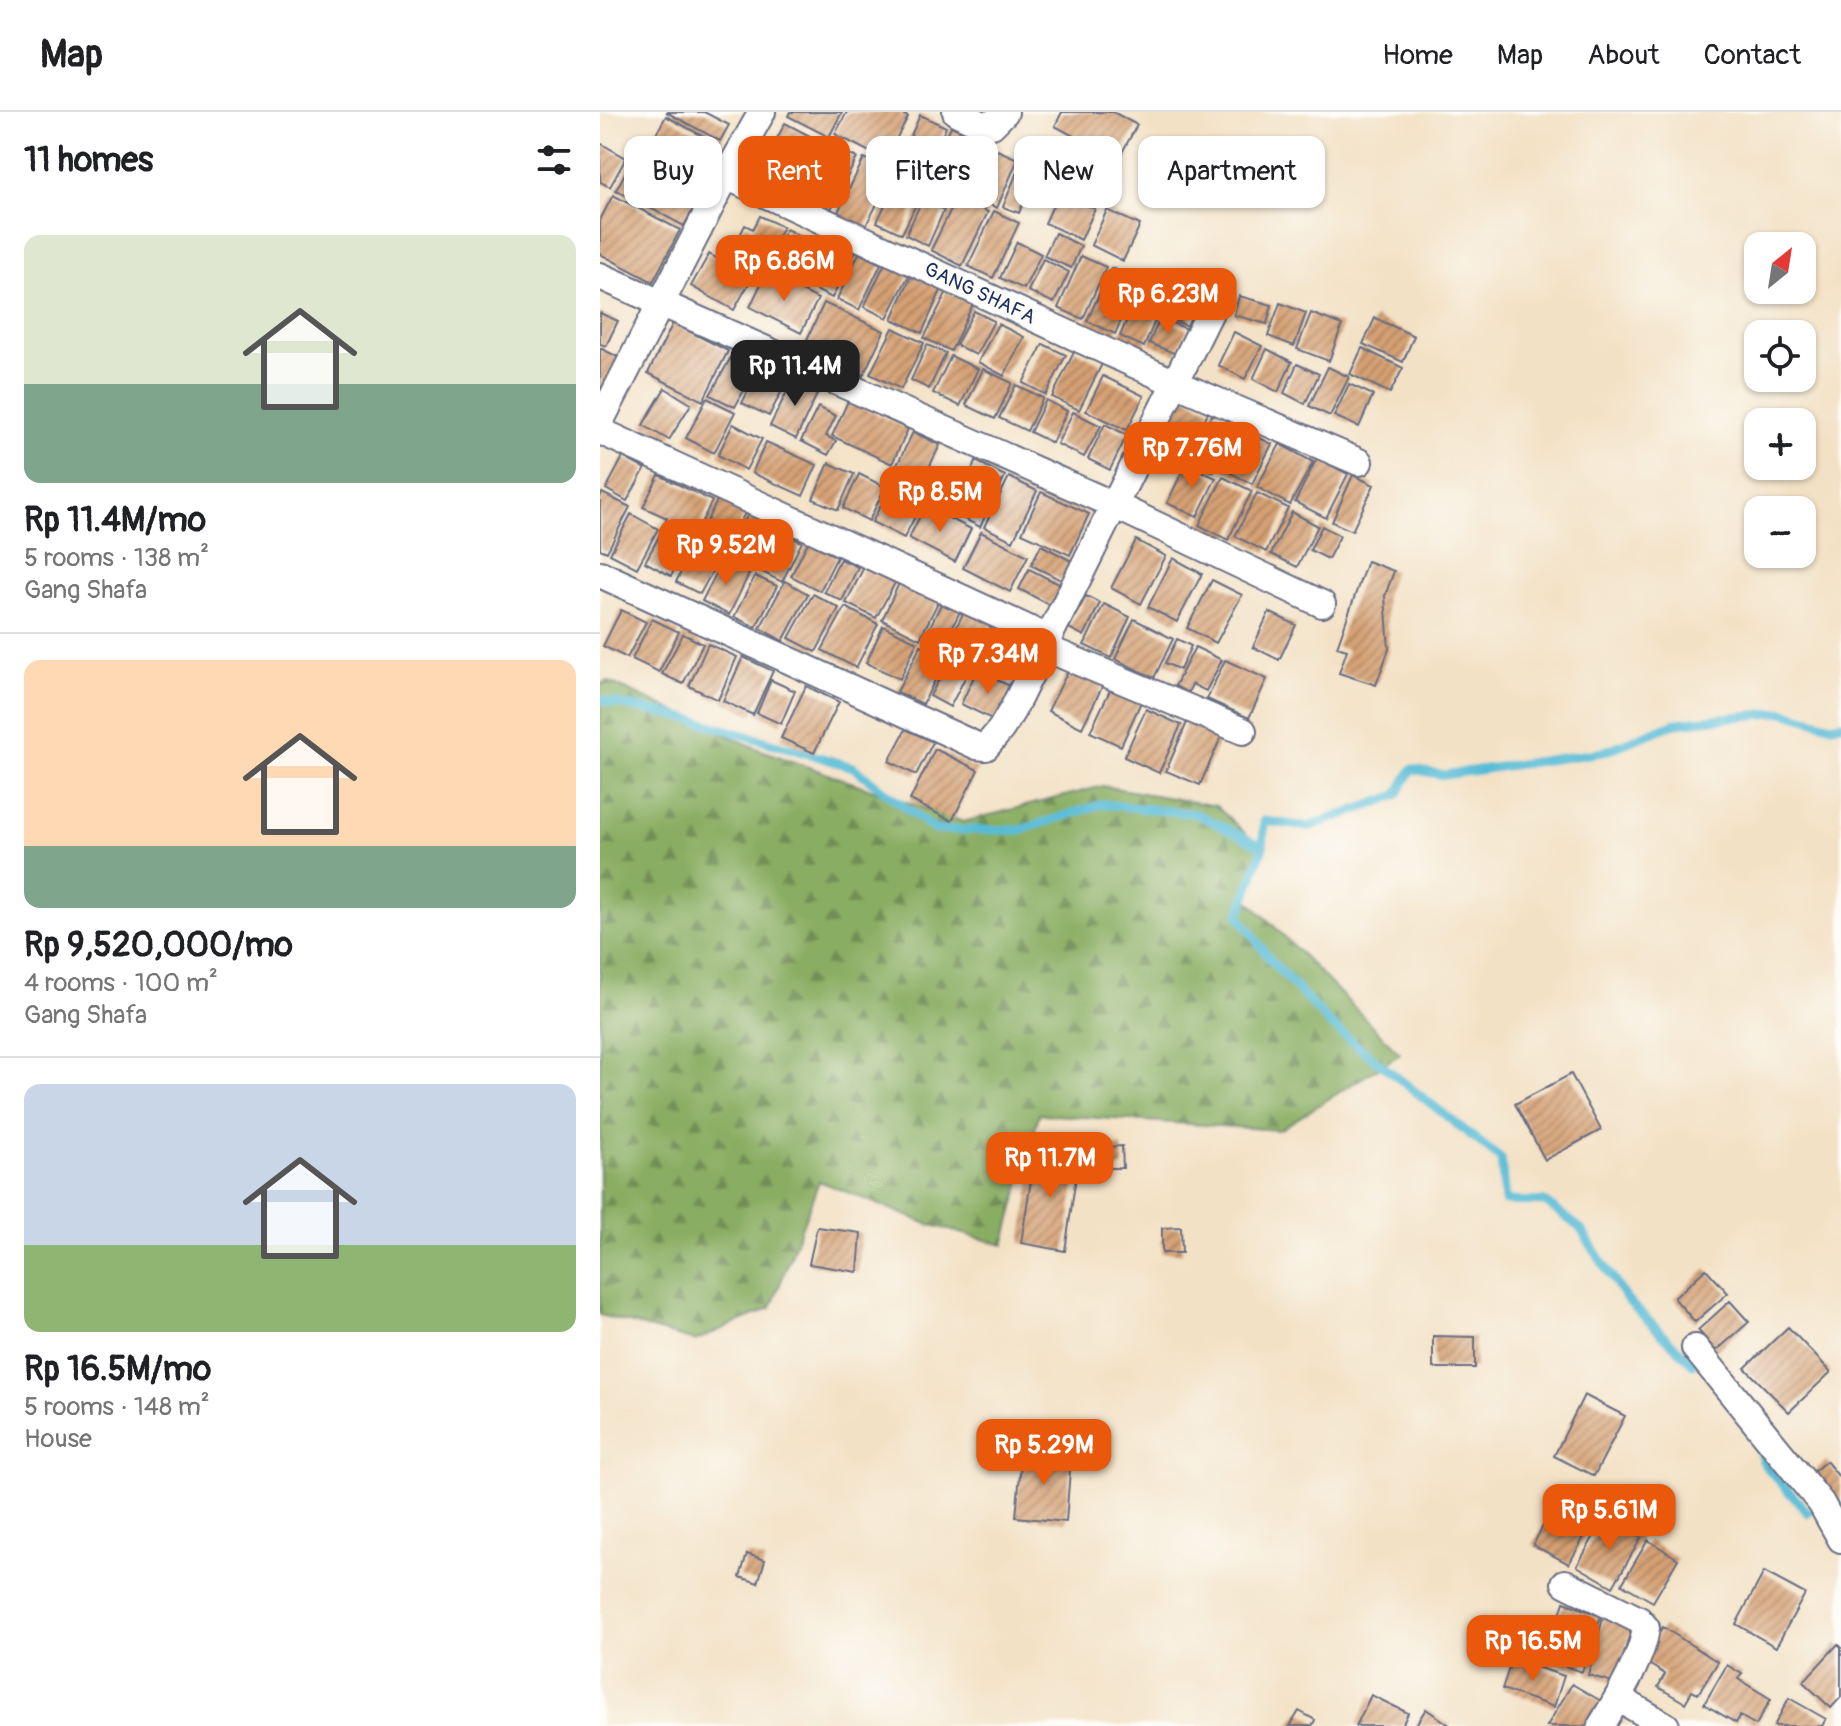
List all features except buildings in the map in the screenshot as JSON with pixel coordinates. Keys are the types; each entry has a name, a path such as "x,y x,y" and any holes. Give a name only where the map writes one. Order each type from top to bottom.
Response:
{"street":[{"path":"600,422 762,112"},
{"path":"956,112 981,124 992,125 1005,112"},
{"name":"GANG SHAFA","path":"726,176 1175,383 1359,462"},
{"path":"600,276 1116,506 1322,604"},
{"path":"600,574 982,748 1001,729 1116,506 1216,300"},
{"path":"600,431 1046,642 1243,731"},
{"path":"1695,1348 1821,1503 1841,1539"},
{"path":"1565,1583 1639,1620 1646,1628 1644,1640 1618,1698 1601,1726"},
{"path":"1618,1698 1666,1726"}],"green space":[{"path":"607,681 758,749 963,822 1103,786 1216,806 1263,847 1247,899 1400,1054 1279,1130 1039,1114 1004,1245 928,1224 819,1181 771,1308 695,1341 600,1315 600,684"}],"waterway":[{"path":"600,700 690,719 853,767 935,830 1020,830 1102,804 1197,814 1263,847 1264,821 1308,827 1397,795 1412,769 1444,775 1603,752 1676,723 1783,712 1832,726 1841,724"},
{"path":"1263,847 1239,916 1272,962 1331,1025 1501,1159 1505,1201 1545,1202 1580,1228 1626,1299 1693,1364"},
{"path":"1753,1435 1765,1465 1808,1513"}]}
